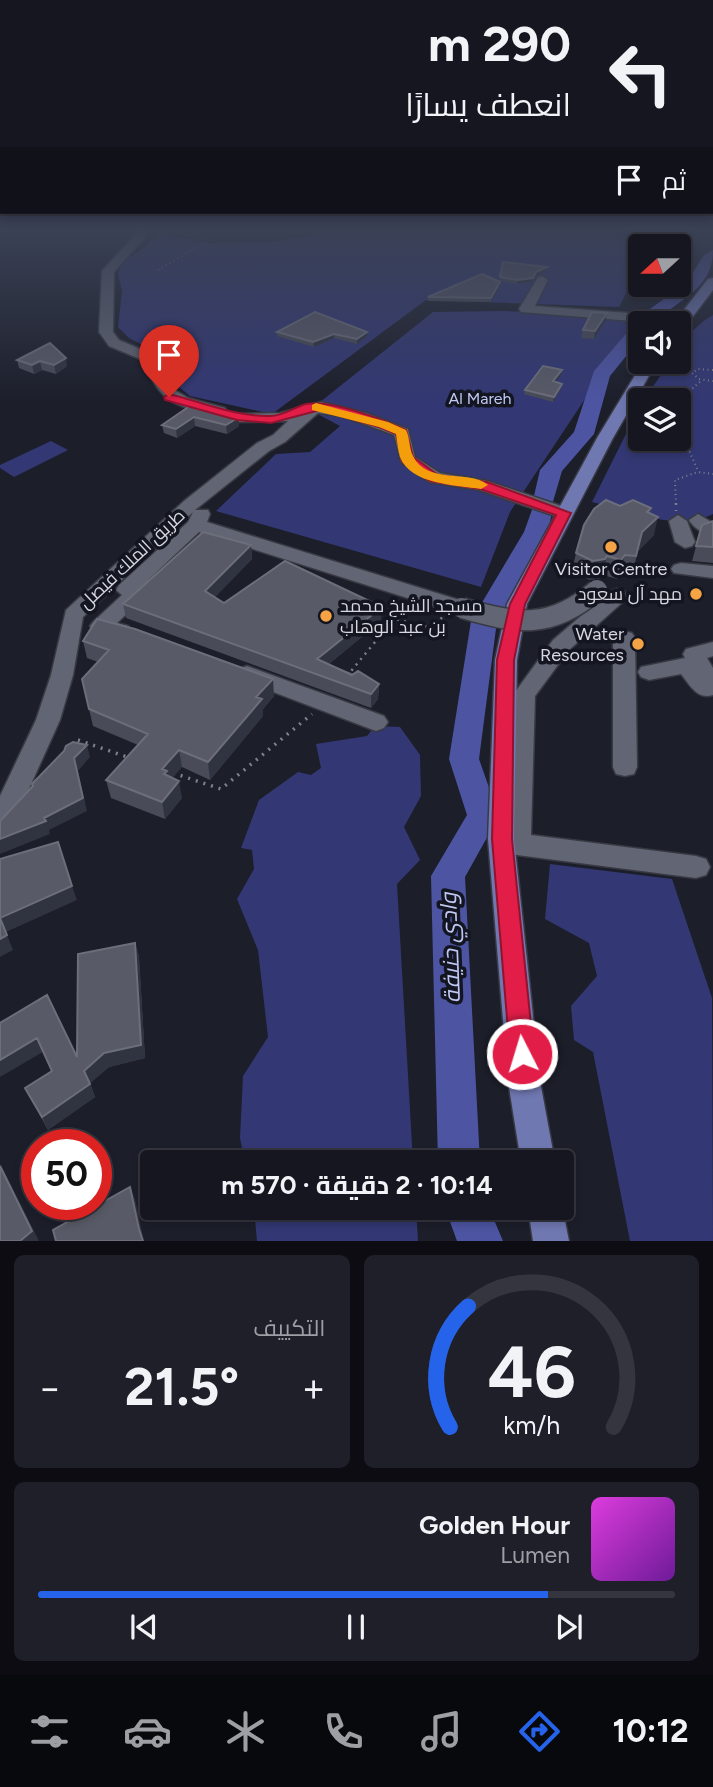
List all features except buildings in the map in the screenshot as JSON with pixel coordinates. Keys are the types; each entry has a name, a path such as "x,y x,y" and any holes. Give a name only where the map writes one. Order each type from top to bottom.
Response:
{"main road":[{"path":"690,311 708,288"},
{"path":"536,1150 524,1081 502,839 506,660 517,604 605,438 643,374"},
{"path":"547,1220 551,1241"}],"street":[{"path":"107,288 106,332 114,343 152,359 155,378 169,397 256,424 262,430 263,447"},
{"path":"538,288 526,309 628,318"},
{"path":"237,417 271,420 289,416 308,407 321,407 384,424 402,432 407,458 435,478 474,483 564,513"},
{"name":"طريق الملك فيصل","path":"0,817 14,795 48,720 62,675 73,615 170,523 263,447 276,442 308,409 321,407"},
{"path":"145,637 101,626 201,527 206,494"},
{"path":"678,521 685,542"},
{"path":"201,527 505,621 530,622 553,618 617,595 561,645 524,695 517,844 696,867"},
{"path":"73,615 124,592 201,527"},
{"path":"681,569 713,572"},
{"path":"624,638 625,767"},
{"path":"649,672 686,665 706,689 713,686 694,654 713,649"},
{"path":"222,665 376,722"}],"path":[{"path":"713,365 712,370 694,371 694,376 713,381"},
{"path":"691,390 702,380"},
{"path":"689,451 698,472"},
{"path":"678,521 675,514 675,480 698,472 713,474"},
{"path":"169,771 221,789 325,703 394,620 434,628 457,606"},
{"path":"78,740 130,758"}],"green space":[{"path":"121,288 628,288 619,307 426,300 272,414 190,396 173,382 164,356 129,338 118,327"},
{"name":"Al Mareh","path":"433,312 569,313 628,321 628,334 510,512 481,587 216,511 276,454 310,452 340,426 310,410"},
{"path":"713,315 713,514 699,519 669,520 592,502 628,430 628,451 691,451 691,388 652,388 662,374 691,374 691,334"},
{"path":"51,441 68,450 14,477 0,468 0,465"},
{"path":"375,726 400,727 420,755 421,796 404,827 420,860 397,884 412,1150 242,1150 240,1138 243,1076 268,1037 258,950 237,899 254,869 252,850 241,848 259,800 298,772 311,775 321,768 316,744 367,736"},
{"path":"550,864 672,879 712,998 713,1241 630,1241 593,1052 574,1040 571,1006 597,976 589,943 545,919"},
{"path":"255,1220 417,1220 418,1241 257,1241"}],"waterway":[{"name":"وادي حنيفة","path":"658,311 690,288"},
{"name":"وادي حنيفة","path":"544,500 551,470 584,434 601,375 628,342"},
{"name":"وادي حنيفة","path":"459,1150 448,876 483,816 464,759 484,621 536,532 541,512"},
{"name":"وادي حنيفة","path":"472,1220 480,1241"}],"slow traffic":[{"path":"316,407 384,424 402,432 407,458 415,466 435,478 481,485"}],"place":[{"name":"Visitor Centre","path":"611,547"},
{"name":"مهد آل سعود","path":"696,594"},
{"name":"مسجد الشيخ محمد بن عبد الوهاب","path":"326,616"},
{"name":"Water Resources","path":"638,644"}],"route":[{"path":"169,397 237,417 271,420 298,413 308,407 321,407 384,424 402,432 407,458 435,478 482,485 564,513 517,604 506,660 502,839 522,1054"}]}
